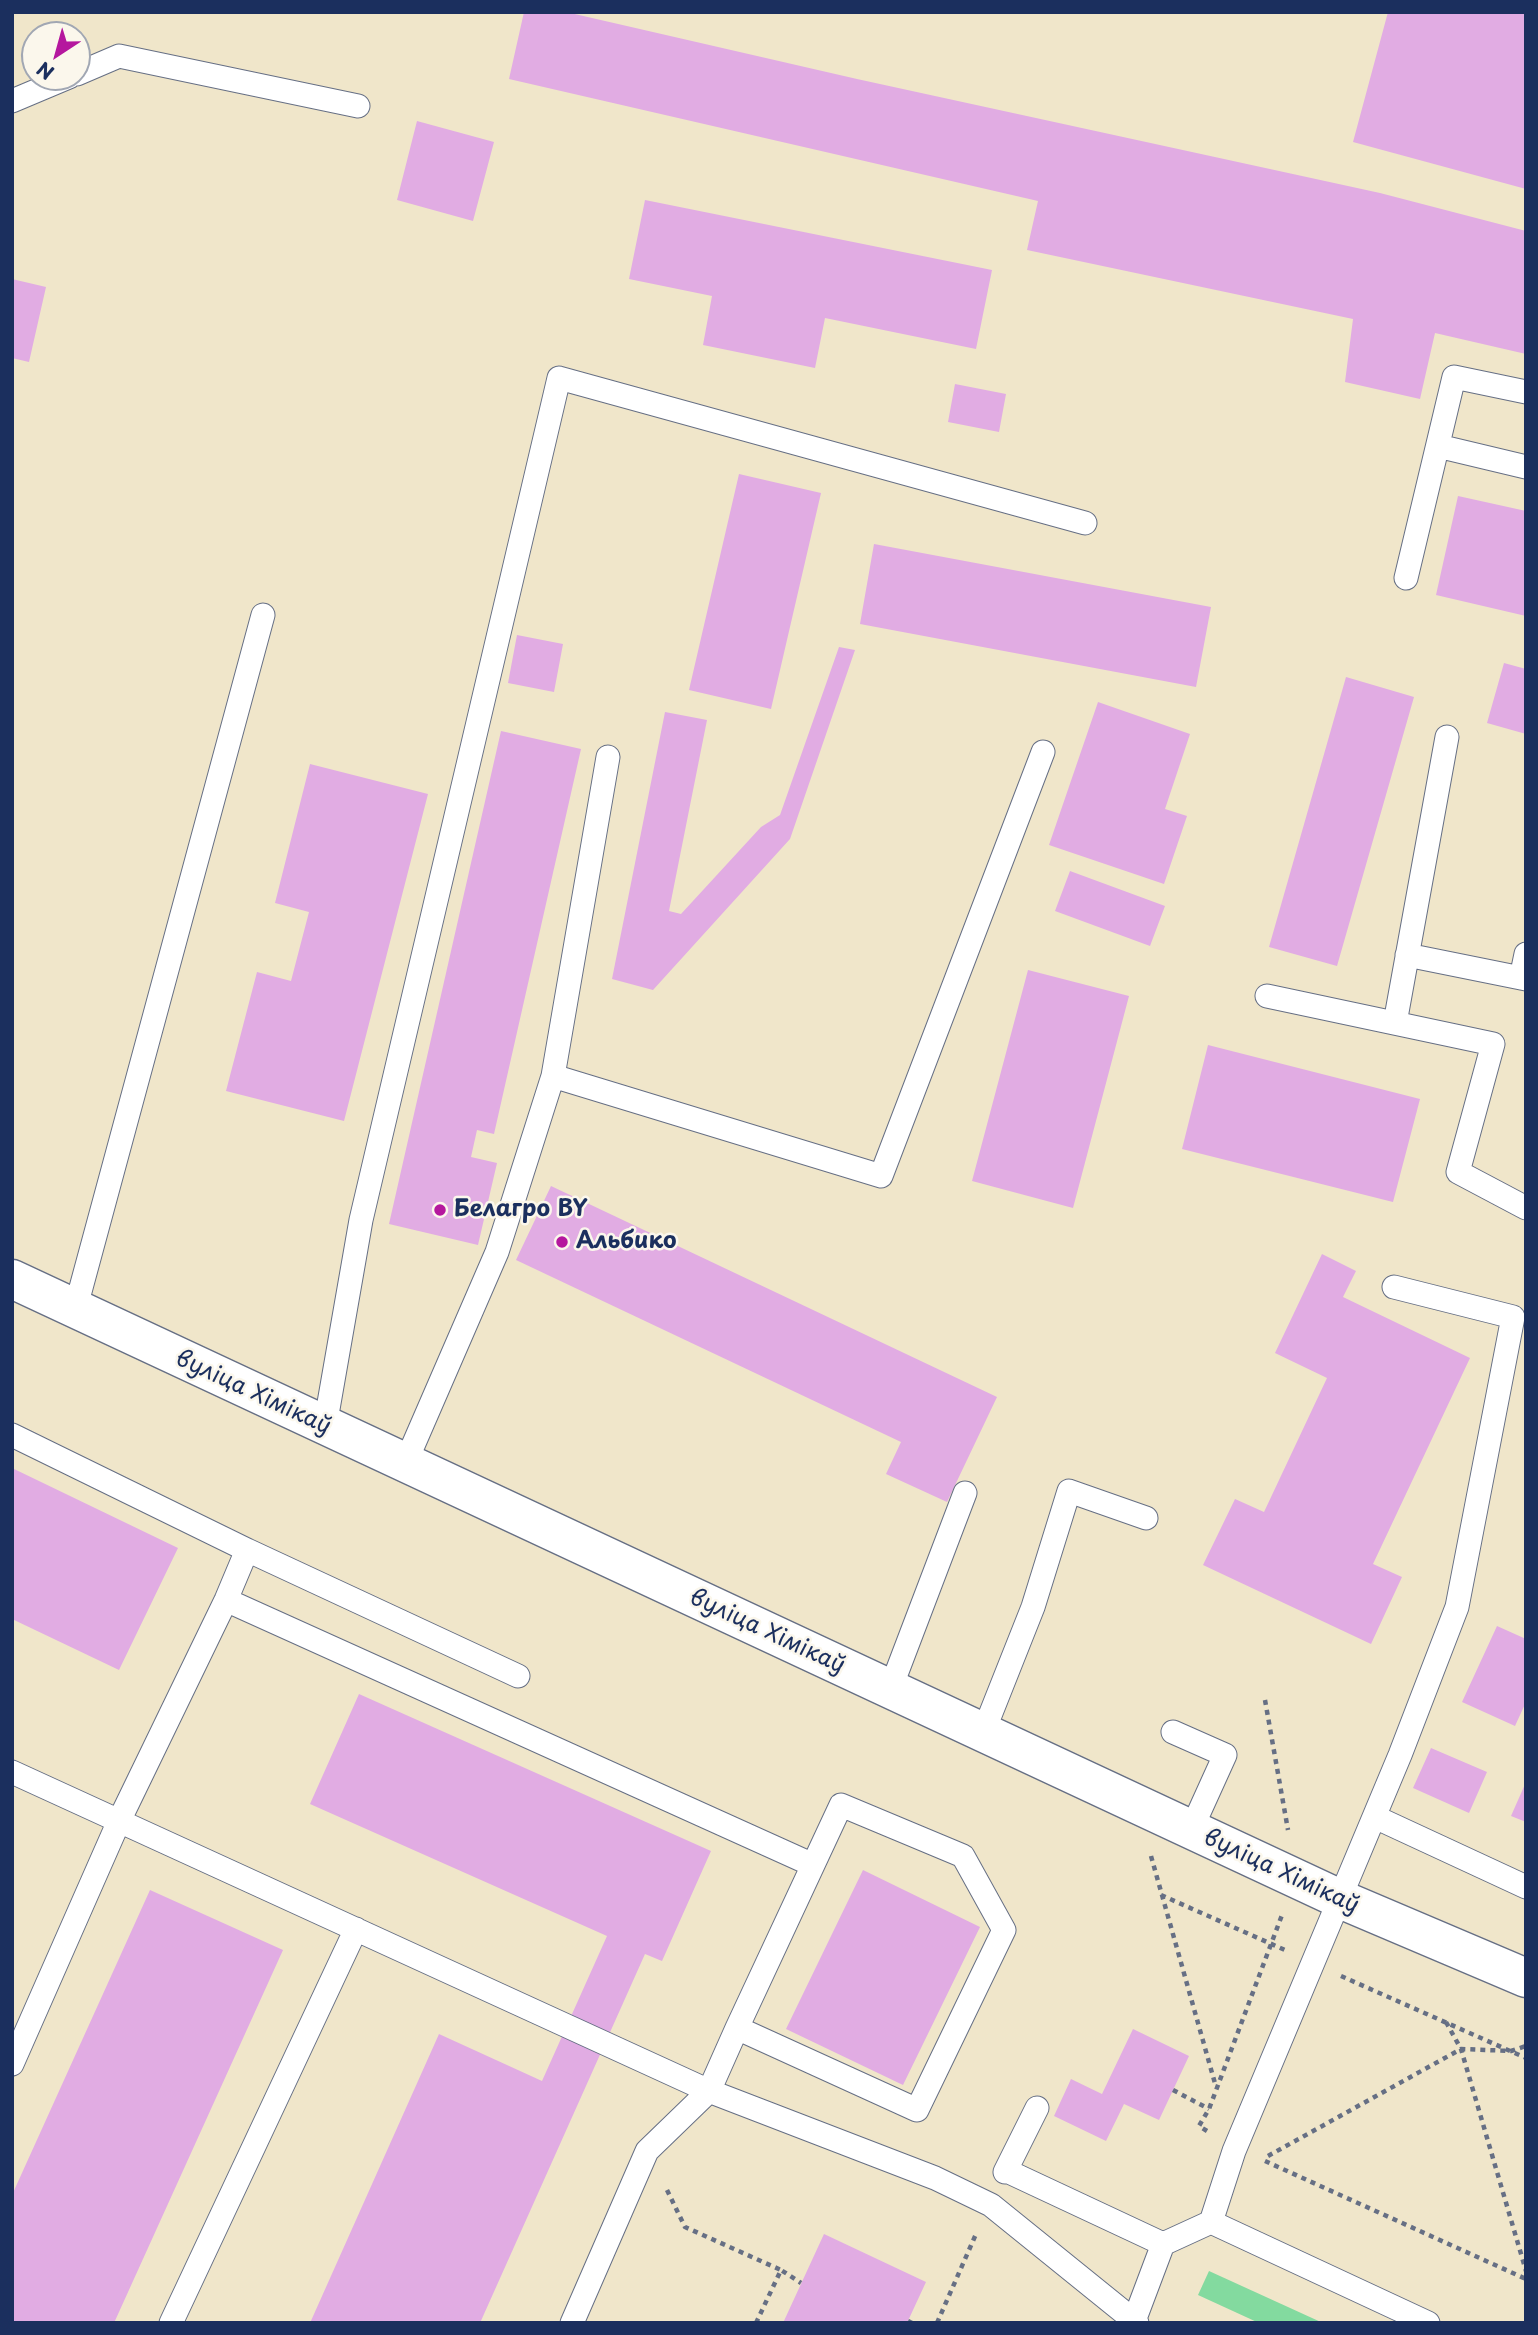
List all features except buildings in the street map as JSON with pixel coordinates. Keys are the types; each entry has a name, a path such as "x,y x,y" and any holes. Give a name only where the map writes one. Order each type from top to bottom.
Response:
{"street":[{"name":"вуліца Хімікаў","path":"12,1279 1297,1880 1526,1978"}],"lane":[{"path":"91,68 119,56 358,106"},
{"path":"12,101 36,91"},
{"path":"325,1426 361,1220 559,377 1085,523"},
{"path":"1406,578 1454,377 1526,393"},
{"path":"1438,446 1526,467"},
{"path":"75,1310 263,615"},
{"path":"1395,1023 1447,737"},
{"path":"553,1076 881,1176 1043,752"},
{"path":"405,1464 497,1252 553,1076 608,757"},
{"path":"1407,955 1523,979 1526,954"},
{"path":"1267,996 1493,1044 1458,1172 1526,1208"},
{"path":"12,1772 709,2091 935,2178 989,2205 1135,2322 1163,2244 1211,2222 1237,2147 1401,1755 1457,1607 1513,1317 1394,1287"},
{"path":"12,1435 247,1550 518,1676"},
{"path":"983,1733 1033,1607 1069,1491 1146,1518"},
{"path":"890,1690 965,1493"},
{"path":"12,2064 119,1821 226,1600 247,1550"},
{"path":"226,1600 813,1865"},
{"path":"1173,1732 1225,1755 1191,1830"},
{"path":"572,2323 647,2151 709,2091 737,2028 841,1805 962,1856 1004,1930 917,2110 737,2028"},
{"path":"1375,1817 1526,1887"},
{"path":"171,2323 356,1930"},
{"path":"1037,2108 1005,2172 1163,2244"},
{"path":"1211,2222 1428,2323"}],"path":[{"path":"1237,2147 1199,2126 1209,2109 1270,1943 1297,1880 1265,1700"},
{"path":"1136,1804 1216,2087"},
{"path":"1446,2022 1461,2049 1526,2271"},
{"path":"1526,2046 1511,2051 1461,2049 1262,2160 1526,2279"},
{"path":"1173,2090 1209,2109"},
{"path":"647,2151 685,2227 780,2270 801,2283"},
{"path":"937,2323 989,2205"},
{"path":"756,2323 780,2270"}],"green space":[{"path":"1209,2271 1323,2323 1259,2323 1198,2295"}],"place":[{"name":"Белагро BY","path":"440,1210"},
{"name":"Альбико","path":"562,1242"}]}
